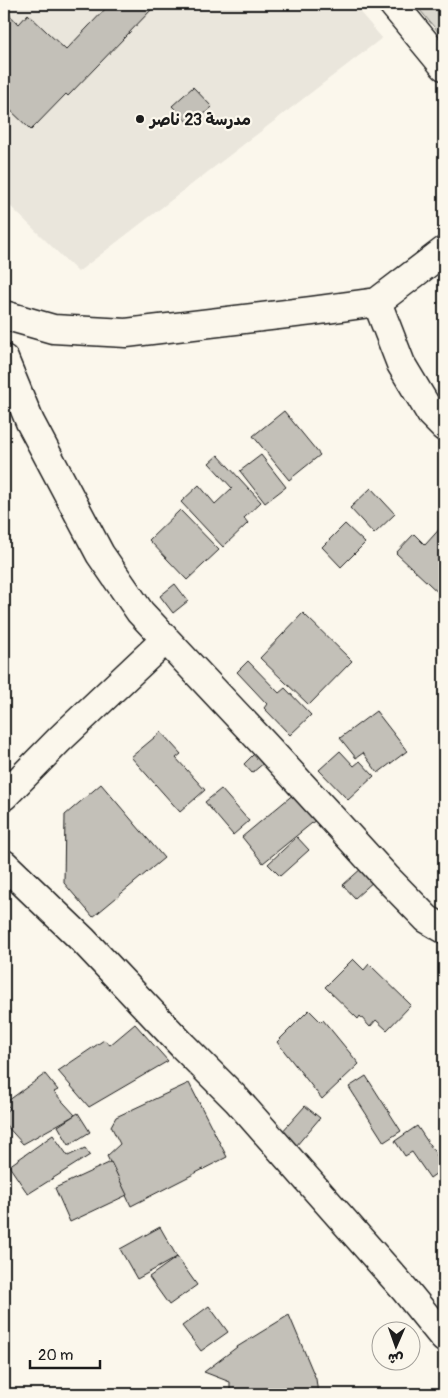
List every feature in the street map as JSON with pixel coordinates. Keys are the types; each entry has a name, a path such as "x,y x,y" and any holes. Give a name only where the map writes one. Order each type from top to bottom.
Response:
{"street":[{"path":"393,4 444,66"},
{"path":"4,315 53,329 126,333 377,302 444,251"},
{"path":"377,302 401,364 431,414 444,427"},
{"path":"4,359 30,422 100,554 140,612 386,878 427,918 444,929"},
{"path":"4,796 60,739 165,640"},
{"path":"4,864 82,940 237,1100 405,1290 444,1338"}],"shaded area":[{"name":"مدرسة 23 ناصر","path":"4,4 353,4 382,38 78,272 4,200"},
{"path":"415,4 444,4 444,39"}],"building":[{"path":"110,4 150,4 154,7 68,96 66,94 31,130 4,104 4,10 19,24 28,14 66,50"},
{"path":"193,87 212,107 191,126 172,106"},
{"path":"284,411 320,455 289,480 253,436"},
{"path":"218,455 261,502 244,518 248,523 223,547 181,502 199,485 215,504 232,488 209,463"},
{"path":"261,455 286,487 265,503 240,471"},
{"path":"371,488 395,514 374,534 350,508"},
{"path":"180,510 219,550 187,580 149,540"},
{"path":"345,524 365,543 341,567 322,547"},
{"path":"444,524 444,598 396,553 414,534 425,545"},
{"path":"175,584 188,601 173,613 160,596"},
{"path":"303,613 352,661 309,705 260,658"},
{"path":"248,661 279,693 285,688 311,715 290,735 264,708 267,704 237,672"},
{"path":"376,711 407,751 378,773 363,753 356,758 340,738"},
{"path":"161,732 181,754 176,758 205,790 180,812 131,757"},
{"path":"340,751 354,766 360,761 374,776 348,800 319,770"},
{"path":"256,752 265,762 252,773 244,764"},
{"path":"101,784 164,858 93,917 64,883 65,815"},
{"path":"221,789 249,821 233,835 205,802"},
{"path":"295,793 317,819 263,863 242,837"},
{"path":"297,837 309,850 280,876 268,864"},
{"path":"363,867 375,880 355,898 343,885"},
{"path":"353,959 364,970 369,964 411,1005 387,1030 376,1020 370,1027 360,1016 358,1019 325,987"},
{"path":"309,1010 321,1022 323,1020 359,1064 322,1099 277,1042"},
{"path":"135,1024 168,1061 89,1107 58,1071 104,1040 110,1045"},
{"path":"45,1074 58,1090 54,1092 75,1115 23,1144 4,1123 4,1113 10,1108 5,1103"},
{"path":"366,1076 401,1131 384,1142 349,1087"},
{"path":"189,1083 227,1157 131,1206 107,1156 120,1144 111,1126 116,1117"},
{"path":"305,1106 320,1118 296,1146 281,1133"},
{"path":"78,1113 90,1132 69,1145 58,1126"},
{"path":"417,1126 444,1166 444,1168 430,1178 412,1152 405,1156 395,1141"},
{"path":"53,1135 68,1156 85,1148 90,1155 28,1194 9,1166"},
{"path":"111,1162 127,1195 70,1222 55,1188"},
{"path":"160,1227 177,1257 137,1279 120,1249"},
{"path":"177,1257 197,1285 169,1305 149,1277"},
{"path":"209,1306 228,1332 201,1351 182,1326"},
{"path":"289,1315 316,1379 318,1394 300,1394 299,1389 287,1394 230,1394 230,1382 204,1372 237,1347"}],"place":[{"name":"مدرسة 23 ناصر","path":"140,119"}]}
